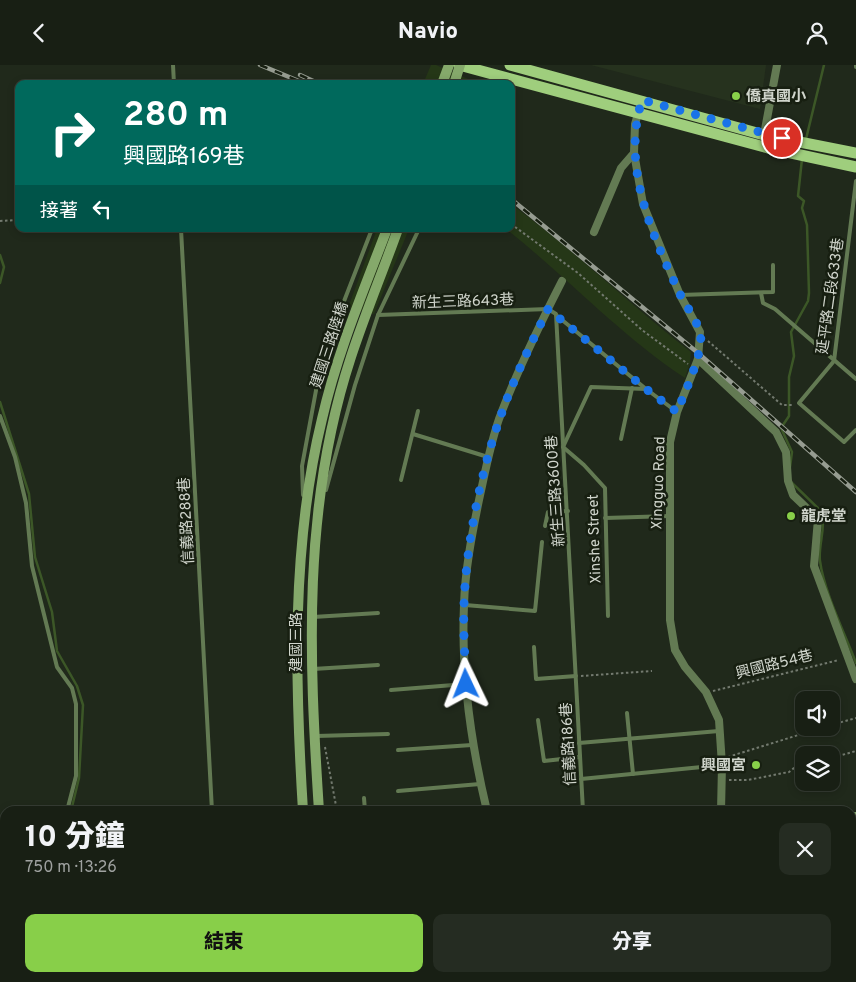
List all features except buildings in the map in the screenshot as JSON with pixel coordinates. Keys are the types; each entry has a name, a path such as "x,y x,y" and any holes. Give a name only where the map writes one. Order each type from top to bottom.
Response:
{"main road":[{"path":"460,65 768,149 856,167"},
{"path":"510,65 764,135 856,153"}],"street":[{"path":"443,80 449,65"},
{"path":"455,80 460,65"},
{"path":"764,135 777,65"},
{"path":"642,100 638,113 634,153 643,204 680,295 700,332"},
{"path":"594,232 621,168 634,153"},
{"name":"建國三路陸橋","path":"310,475 321,420 337,361 386,232"},
{"name":"建國三路陸橋","path":"324,473 350,358 397,232"},
{"path":"486,806 472,745 466,684 464,605 472,536 488,457 499,421 513,384 562,281"},
{"name":"Xingguo Road","path":"700,332 698,359 677,412 670,442 672,636 675,650 685,667 706,692 719,720 722,762 721,806"},
{"path":"698,359 776,431 786,452 788,481 793,495 818,519 814,566 856,679"},
{"name":"建國三路","path":"319,806 319,736 310,669 311,583 324,473"},
{"name":"建國三路","path":"303,806 296,642 304,518 310,475"}],"lane":[{"path":"173,65 174,80"},
{"name":"延平路二段633巷","path":"799,403 834,361 856,181"},
{"name":"信義路288巷","path":"181,232 212,806"},
{"path":"304,518 302,466 322,358 371,232"},
{"path":"318,513 355,385 378,315 418,232"},
{"path":"680,295 773,292 773,265"},
{"path":"761,293 763,303 775,309 856,379"},
{"path":"548,309 677,412"},
{"name":"新生三路643巷","path":"378,315 548,309"},
{"name":"新生三路3600巷","path":"556,314 576,676"},
{"path":"563,447 591,387 646,389"},
{"path":"621,439 632,388"},
{"path":"799,403 844,442 856,429"},
{"path":"401,480 418,411"},
{"path":"0,416 15,457 26,503 32,566 57,667 72,688 76,703 76,776 68,806"},
{"path":"412,434 488,457"},
{"name":"Xinshe Street","path":"563,447 584,465 604,488 608,616"},
{"path":"545,526 548,512 568,511"},
{"path":"605,518 670,516"},
{"path":"464,605 535,611 542,542"},
{"path":"311,617 378,613"},
{"path":"534,647 536,679 576,676"},
{"path":"310,669 378,665"},
{"name":"信義路186巷","path":"576,676 583,806"},
{"path":"392,690 466,684"},
{"path":"627,713 633,774"},
{"path":"538,719 544,761 580,757"},
{"path":"579,743 721,731"},
{"path":"319,736 388,734"},
{"path":"398,750 472,745"},
{"path":"581,779 722,762"},
{"path":"398,791 480,784"},
{"path":"364,799 365,806"}],"path":[{"path":"0,221 15,220"},
{"path":"515,227 578,273 642,330 694,369"},
{"path":"700,332 717,350 782,405 799,403"},
{"name":"興國路54巷","path":"706,692 847,658"},
{"path":"576,676 652,671"},
{"path":"840,722 856,718"},
{"path":"319,736 336,806"},
{"path":"722,762 798,736"},
{"path":"840,756 856,751"},
{"path":"722,781 748,780 789,772 795,767"}],"shaded area":[{"path":"431,65 436,65 470,80 425,80"},
{"name":"僑真國小","path":"591,65 766,65 760,109"},
{"path":"515,207 691,352 685,378 616,325 510,232 515,232"},
{"path":"376,232 408,232 374,314 348,308"}],"waterway":[{"path":"806,139 824,65"},
{"path":"790,467 792,452 781,428 789,416 789,377 794,356 791,332 808,301 809,293 807,225 802,208 804,201 798,196 802,159"},
{"path":"0,255 4,267 0,283"},
{"path":"0,402 29,494 35,557 52,612 57,651 77,686 83,705 79,778 72,806"},
{"path":"791,482 822,512 823,525 820,555 822,573 830,599 856,663"}],"railway":[{"path":"260,65 296,80"},
{"path":"300,75 311,80"},
{"path":"515,202 698,353 856,492"}],"place":[{"name":"僑真國小","path":"736,96"},
{"name":"龍虎堂","path":"791,516"},
{"name":"興國宮","path":"756,765"}],"route":[{"path":"466,684 464,605 467,571 488,457 513,384 548,309 677,412 698,359 700,332 680,295 643,204 634,153 635,124 642,100 764,135 782,138"}]}
